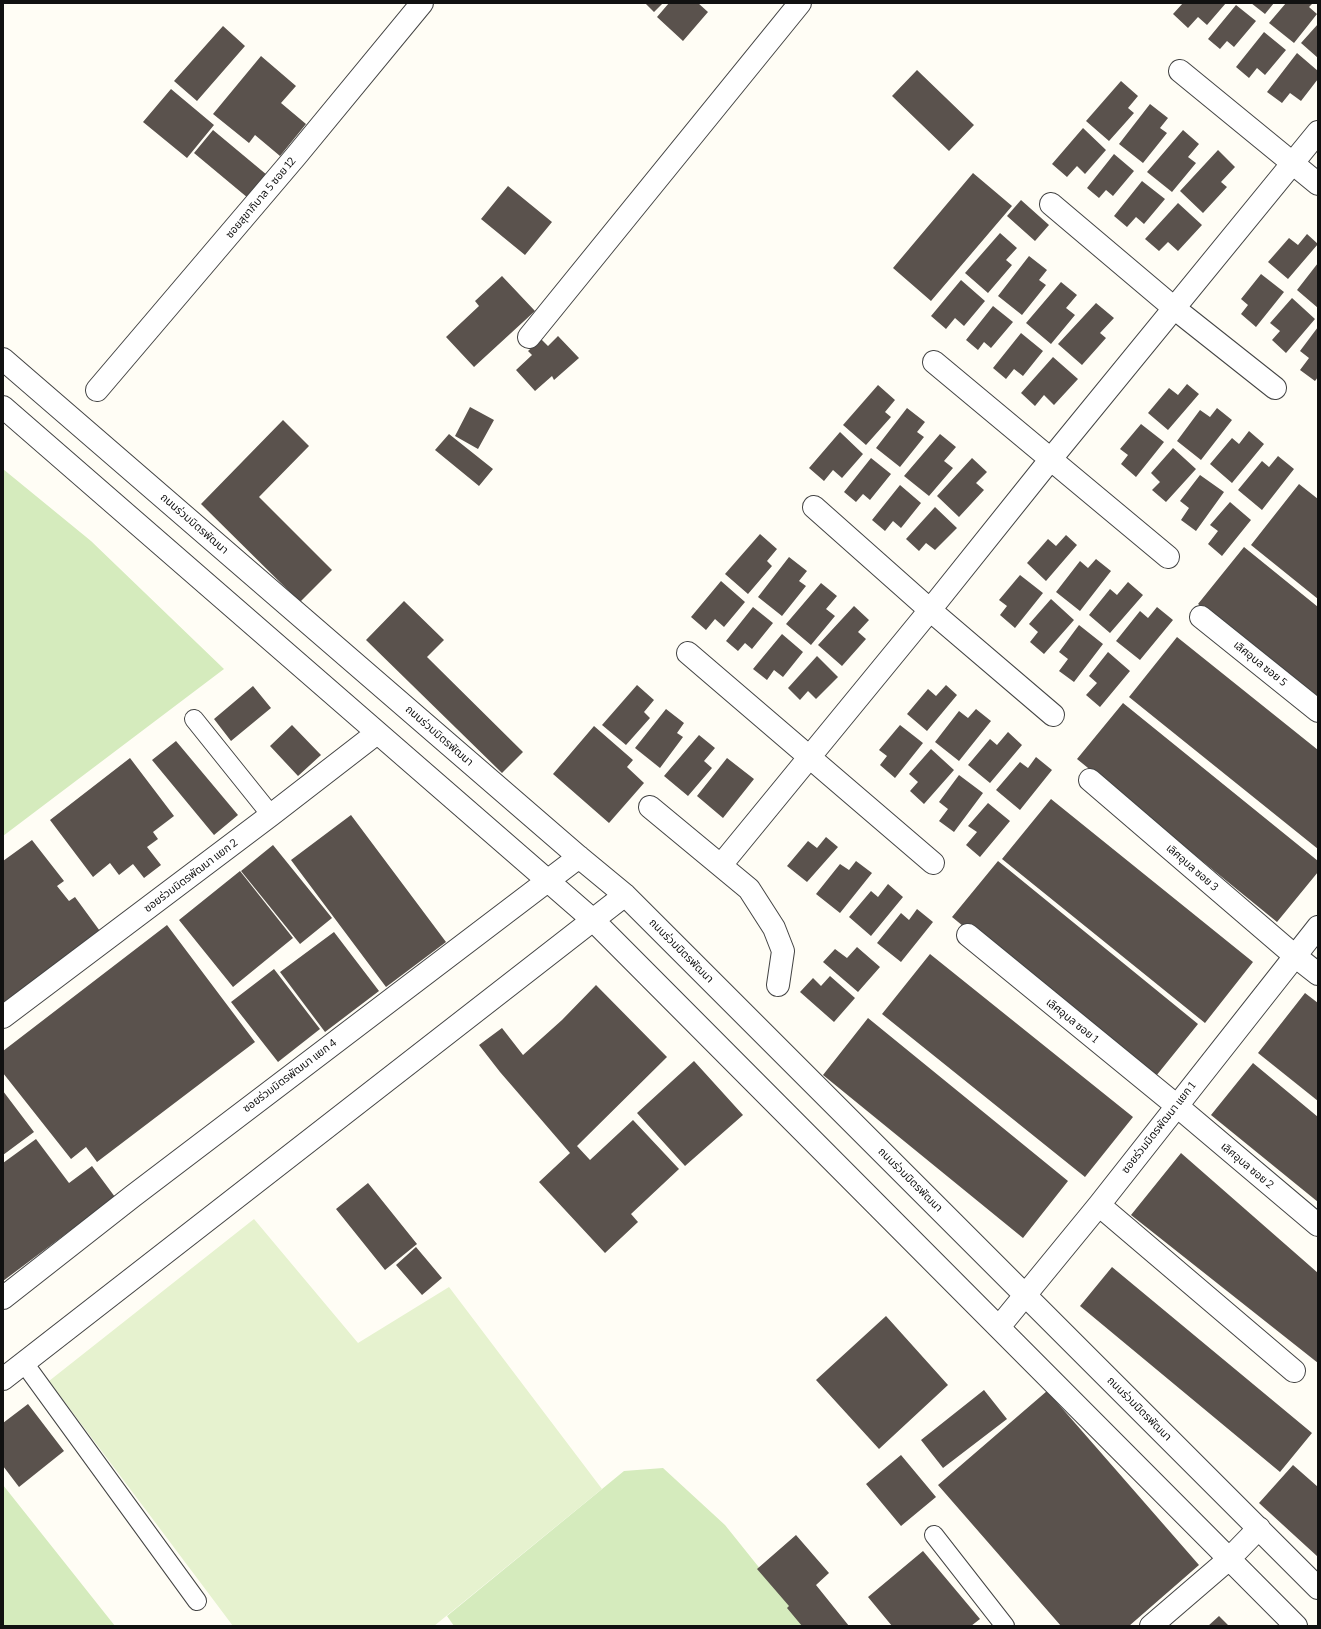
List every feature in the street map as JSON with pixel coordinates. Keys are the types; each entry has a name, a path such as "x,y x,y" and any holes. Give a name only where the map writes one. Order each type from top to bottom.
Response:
{"street":[{"name":"ซอยสุขาภิบาล 5 ซอย 12","path":"97,390 291,162 422,3"},
{"path":"529,337 800,3"},
{"path":"1180,71 1318,184"},
{"path":"721,865 1318,132"},
{"path":"1051,204 1174,308 1275,388"},
{"name":"ถนนร่วมมิตรพัฒนา","path":"3,359 578,857 625,895 1318,1588"},
{"path":"934,362 1168,557"},
{"path":"3,407 593,920 1296,1626"},
{"path":"814,506 930,610 1053,715"},
{"name":"เลิศอุบล ซอย 5","path":"1201,616 1318,711"},
{"path":"688,653 933,863"},
{"name":"ซอยร่วมมิตรพัฒนา แยก 2","path":"3,1017 271,815 377,733"},
{"name":"เลิศอุบล ซอย 3","path":"1090,780 1318,974"},
{"path":"650,807 749,889 774,928 783,951 778,985"},
{"name":"ซอยร่วมมิตรพัฒนา แยก 4","path":"3,1298 132,1196 578,857"},
{"path":"3,1379 625,895"},
{"name":"ซอยร่วมมิตรพัฒนา แยก 1","path":"999,1327 1099,1205 1318,927"},
{"name":"เลิศอุบล ซอย 1","path":"968,935 1177,1106"},
{"name":"เลิศอุบล ซอย 2","path":"1177,1106 1318,1225"},
{"path":"1099,1205 1294,1371"},
{"path":"1151,1626 1229,1559 1259,1528"}],"lane":[{"path":"194,719 271,815"},
{"path":"24,1363 196,1602"},
{"path":"934,1535 1005,1626"}],"green space":[{"path":"3,469 91,541 224,669 3,836"},
{"path":"254,1219 358,1343 449,1287 602,1489 434,1626 233,1626 49,1381"},
{"path":"663,1468 725,1525 806,1626 454,1626 447,1616 624,1471"},
{"path":"3,1485 115,1626 3,1626"}],"building":[{"path":"645,3 663,3 654,12"},
{"path":"669,3 698,3 708,12 683,41 657,17"},
{"path":"1183,3 1226,3 1207,25 1198,17 1188,28 1173,14"},
{"path":"1251,3 1274,3 1265,14"},
{"path":"1286,3 1313,3 1309,7 1317,14 1294,43 1269,23"},
{"path":"1236,5 1256,21 1234,47 1227,41 1220,49 1208,39"},
{"path":"1318,24 1318,58 1301,43"},
{"path":"223,26 245,46 197,101 174,81"},
{"path":"1264,32 1286,50 1265,75 1257,68 1249,78 1236,67"},
{"path":"1297,53 1318,71 1318,79 1301,101 1290,93 1282,103 1267,92"},
{"path":"261,56 296,86 281,103 306,124 280,156 255,135 249,143 213,114"},
{"path":"917,70 974,125 949,151 892,96"},
{"path":"1121,81 1138,96 1128,108 1134,113 1109,141 1086,121"},
{"path":"171,89 214,125 187,158 143,122"},
{"path":"1150,104 1168,118 1160,128 1167,133 1143,163 1119,144"},
{"path":"1083,128 1106,150 1085,174 1077,166 1067,177 1052,164"},
{"path":"213,130 267,175 248,198 194,153"},
{"path":"1183,130 1199,144 1188,157 1196,163 1172,192 1147,172"},
{"path":"1218,150 1235,167 1221,182 1227,187 1203,213 1180,191"},
{"path":"1114,154 1134,171 1113,196 1106,190 1099,198 1087,188"},
{"path":"973,173 1012,206 931,301 893,268"},
{"path":"1142,181 1165,199 1144,224 1136,217 1127,227 1114,216"},
{"path":"508,186 552,222 525,255 481,219"},
{"path":"1021,200 1049,225 1035,241 1007,216"},
{"path":"1178,203 1202,225 1178,251 1168,242 1159,251 1145,239"},
{"path":"1000,233 1017,248 1006,260 1012,265 988,293 965,273"},
{"path":"1307,234 1318,244 1288,279 1268,262 1289,238 1298,245"},
{"path":"1029,256 1047,270 1039,280 1046,285 1022,315 998,296"},
{"path":"1318,263 1318,308 1297,290"},
{"path":"1261,274 1284,292 1256,327 1241,314 1248,305 1241,299"},
{"path":"502,276 535,311 474,367 446,337 479,306 475,301"},
{"path":"961,280 985,301 964,326 955,318 946,329 931,316"},
{"path":"1061,282 1077,295 1066,308 1075,315 1051,344 1026,323"},
{"path":"1292,298 1315,319 1286,353 1272,340 1280,331 1270,323"},
{"path":"1096,303 1114,318 1100,333 1106,338 1082,365 1058,344"},
{"path":"993,306 1013,322 991,348 984,342 978,350 966,340"},
{"path":"1318,327 1318,377 1315,381 1300,370 1309,358 1300,351"},
{"path":"1021,333 1043,351 1023,376 1014,369 1006,379 993,368"},
{"path":"558,336 579,358 554,380 552,376 535,391 516,370 532,355 528,351 541,339 548,346"},
{"path":"1053,357 1078,379 1054,405 1044,395 1035,406 1021,393"},
{"path":"1187,384 1199,394 1168,430 1148,413 1169,388 1178,395"},
{"path":"878,385 895,400 885,412 891,417 866,445 843,425"},
{"path":"470,407 494,420 478,449 455,436"},
{"path":"907,408 925,422 917,432 924,437 900,467 876,448"},
{"path":"1217,408 1232,420 1201,460 1177,441 1200,410 1210,417"},
{"path":"283,420 309,446 259,497 332,570 300,602 201,504"},
{"path":"1141,424 1164,442 1136,477 1121,464 1128,455 1120,449"},
{"path":"1249,431 1264,444 1232,483 1210,464 1232,438 1239,444"},
{"path":"840,432 863,454 842,478 833,470 824,481 809,468"},
{"path":"449,434 493,469 479,486 435,450"},
{"path":"940,434 956,447 944,461 953,468 929,496 904,476"},
{"path":"1173,448 1196,469 1166,502 1152,490 1160,482 1151,473"},
{"path":"1278,456 1294,469 1262,510 1238,490 1262,461 1269,467"},
{"path":"871,458 891,474 870,500 863,494 856,502 844,492"},
{"path":"972,458 987,472 976,483 984,490 959,517 937,496"},
{"path":"1200,475 1224,492 1196,531 1181,520 1189,508 1180,501"},
{"path":"1299,484 1318,499 1318,599 1251,545"},
{"path":"900,485 921,503 901,528 893,521 885,531 872,520"},
{"path":"1230,502 1251,520 1222,556 1208,544 1218,531 1210,525"},
{"path":"935,507 957,528 935,550 926,543 919,551 906,539"},
{"path":"760,534 777,549 767,561 772,566 748,594 725,574"},
{"path":"1066,535 1077,545 1046,581 1027,563 1048,539 1056,546"},
{"path":"1244,547 1318,607 1318,701 1198,604"},
{"path":"789,557 807,571 799,581 806,586 782,616 758,597"},
{"path":"1096,559 1111,571 1080,611 1056,592 1080,561 1088,568"},
{"path":"1020,575 1043,593 1015,628 1000,615 1007,606 999,600"},
{"path":"721,581 745,602 724,627 715,619 706,630 691,617"},
{"path":"1128,582 1143,595 1110,633 1089,615 1110,589 1117,595"},
{"path":"821,583 837,596 826,609 835,616 811,645 786,624"},
{"path":"1051,599 1074,620 1044,654 1030,642 1038,632 1029,624"},
{"path":"404,601 444,640 427,657 523,752 502,773 366,640"},
{"path":"854,606 869,620 858,632 866,639 842,666 818,645"},
{"path":"753,607 773,623 752,649 745,643 738,651 726,641"},
{"path":"1157,607 1173,620 1140,660 1116,641 1140,611 1148,618"},
{"path":"1079,625 1103,644 1074,682 1059,671 1068,659 1059,652"},
{"path":"782,634 803,652 783,677 774,670 767,680 753,669"},
{"path":"1177,637 1318,750 1318,849 1129,697"},
{"path":"1108,652 1130,671 1100,707 1086,695 1097,683 1089,676"},
{"path":"817,656 838,677 816,699 808,691 800,700 788,688"},
{"path":"637,685 654,700 644,712 650,718 626,745 602,725"},
{"path":"946,685 957,695 927,731 907,714 928,689 936,696"},
{"path":"253,686 271,708 231,741 214,719"},
{"path":"1123,703 1318,861 1318,872 1277,922 1077,759"},
{"path":"666,709 684,723 677,733 683,737 660,768 635,748"},
{"path":"976,709 991,721 959,761 935,742 959,711 968,718"},
{"path":"292,725 321,755 298,776 270,746"},
{"path":"900,725 923,743 895,778 880,765 887,756 879,750"},
{"path":"594,726 633,760 627,767 644,783 609,823 553,774"},
{"path":"1008,732 1022,745 990,783 968,765 990,739 997,745"},
{"path":"699,735 715,748 704,761 712,768 688,796 664,776"},
{"path":"176,741 238,815 214,835 152,760"},
{"path":"931,749 954,770 924,804 910,791 918,782 909,774"},
{"path":"1036,757 1052,770 1020,810 996,790 1020,762 1028,768"},
{"path":"130,758 174,816 153,832 158,839 147,847 161,865 144,878 133,864 119,875 110,863 93,877 50,820"},
{"path":"727,758 754,779 723,818 697,796"},
{"path":"959,775 983,793 954,832 939,821 948,809 939,802"},
{"path":"1051,799 1253,962 1205,1023 1002,859"},
{"path":"988,803 1010,821 980,857 966,845 977,832 968,826"},
{"path":"351,815 446,942 386,987 291,860"},
{"path":"826,837 838,847 807,882 787,866 808,841 817,848"},
{"path":"32,840 64,881 57,886 69,901 75,897 105,938 3,1014 3,861"},
{"path":"273,845 332,918 300,944 241,871"},
{"path":"856,861 872,873 840,913 816,894 840,864 849,870"},
{"path":"998,861 1198,1024 1152,1081 952,917"},
{"path":"240,871 293,938 233,987 179,920"},
{"path":"888,884 903,897 871,936 849,917 871,891 878,897"},
{"path":"917,909 933,922 901,962 877,943 901,913 909,920"},
{"path":"167,925 255,1042 97,1162 86,1147 71,1159 3,1073 3,1051"},
{"path":"334,932 379,991 325,1032 280,972"},
{"path":"857,947 880,967 858,992 823,962 835,949 847,958"},
{"path":"930,954 1133,1117 1085,1177 882,1014"},
{"path":"274,969 320,1029 278,1062 231,1002"},
{"path":"830,976 855,998 834,1022 800,992 813,978 821,986"},
{"path":"596,985 667,1057 577,1146 590,1160 633,1120 679,1169 631,1214 638,1222 605,1253 539,1182 570,1153 500,1072 479,1045 502,1028 523,1055 562,1020"},
{"path":"1305,993 1318,1003 1318,1101 1258,1053"},
{"path":"868,1018 1068,1181 1023,1238 823,1075"},
{"path":"694,1061 743,1115 685,1166 637,1113"},
{"path":"1253,1063 1318,1117 1318,1202 1211,1115"},
{"path":"3,1091 34,1132 3,1155"},
{"path":"36,1139 69,1183 92,1166 115,1197 3,1281 3,1163"},
{"path":"1181,1153 1318,1273 1318,1363 1131,1215"},
{"path":"368,1183 417,1244 385,1270 336,1209"},
{"path":"416,1247 442,1278 422,1295 396,1265"},
{"path":"1112,1267 1312,1433 1280,1472 1080,1306"},
{"path":"886,1316 948,1385 879,1449 816,1380"},
{"path":"984,1390 1007,1419 943,1468 921,1440"},
{"path":"1047,1391 1199,1565 1129,1626 1061,1626 938,1485"},
{"path":"28,1404 64,1451 19,1487 3,1466 3,1423"},
{"path":"901,1455 936,1497 901,1526 866,1484"},
{"path":"1293,1465 1318,1487 1318,1557 1259,1503"},
{"path":"796,1535 829,1573 816,1585 849,1626 802,1626 787,1608 789,1606 757,1569"},
{"path":"923,1551 980,1619 971,1626 892,1626 868,1597"},
{"path":"1219,1616 1229,1626 1208,1626"}]}
